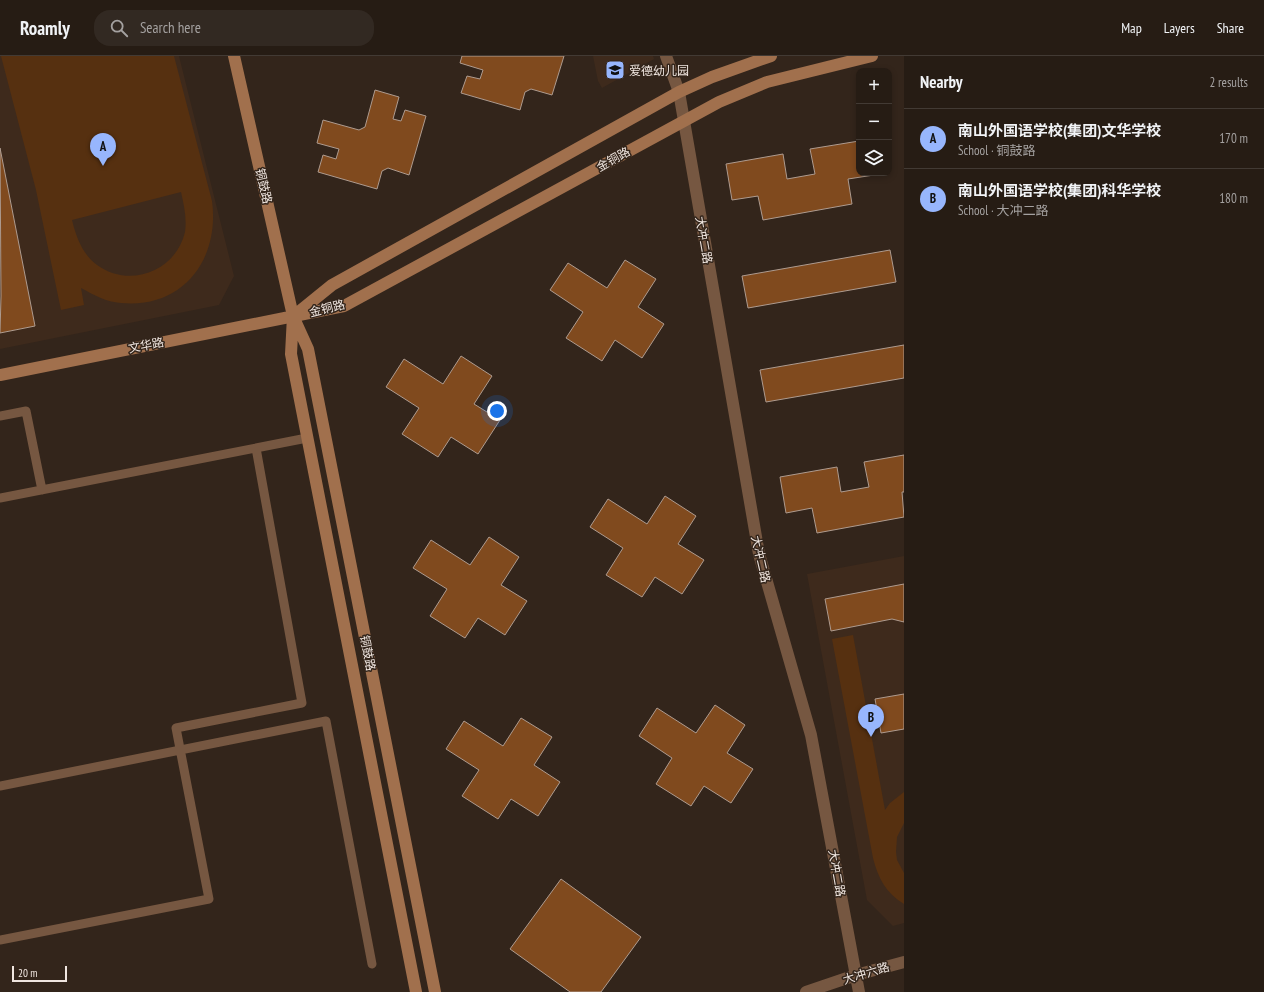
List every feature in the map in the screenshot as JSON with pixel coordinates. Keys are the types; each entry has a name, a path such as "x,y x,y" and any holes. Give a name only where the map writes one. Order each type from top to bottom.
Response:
{"main road":[{"name":"铜鼓路","path":"234,56 293,316 308,349 435,992"},
{"name":"金铜路","path":"293,316 332,285 679,92 712,76 770,56"},
{"name":"金铜路","path":"293,316 344,306 358,299 684,120 742,91 767,82 872,56"},
{"name":"铜鼓路","path":"293,316 291,354 416,992"},
{"name":"文华路","path":"0,374 293,316"}],"street":[{"name":"大冲二路","path":"666,56 679,92 757,546 811,735 859,992"},
{"name":"大冲六路","path":"806,992 856,975 904,962"}],"lane":[{"path":"0,416 26,411 42,490"},
{"path":"0,498 307,438"},
{"path":"0,940 209,899 176,728 302,704 256,448"},
{"path":"0,786 326,721 372,964"}],"shaded area":[{"path":"0,56 179,56 234,276 219,305 0,349"},
{"path":"1,56 174,56 212,201 213,222 210,242 203,260 193,276 179,289 162,298 143,303 121,303 110,301 100,298 81,288 84,305 61,310 36,190","holes":["181,192 185,212 185,232 180,246 172,257 162,266 150,272 137,275 123,275 110,272 97,265 84,251 72,220"]},
{"name":"爱德幼儿园","path":"593,56 653,56 654,59 602,88 598,81"},
{"path":"904,556 904,923 893,926 867,900 807,574"},
{"path":"853,635 885,810 890,803 904,792 904,823 897,837 896,852 897,860 904,873 904,904 888,890 877,872 873,858 832,639"}],"building":[{"path":"462,56 564,56 552,95 531,89 525,92 520,110 461,93 467,76 480,79 483,70 460,63"},
{"path":"375,90 399,97 393,119 401,121 405,110 426,116 409,175 388,168 382,171 377,189 318,172 323,155 336,159 339,149 317,143 323,120 359,130 365,127"},
{"path":"856,141 856,176 868,176 848,179 852,204 763,220 758,196 732,200 726,164 783,154 787,179 815,174 810,149"},
{"path":"0,148 35,326 0,333 1,296"},
{"path":"890,250 896,282 748,308 742,276"},
{"path":"625,260 656,279 638,307 664,324 642,358 615,340 602,361 566,338 583,312 550,290 568,263 607,288"},
{"path":"904,345 904,378 766,402 760,370"},
{"path":"461,356 492,376 474,404 500,420 478,454 451,437 438,457 402,434 419,408 386,387 404,359 443,384"},
{"path":"904,455 904,492 902,492 904,517 817,533 812,508 786,513 780,477 837,467 841,492 869,487 864,462"},
{"path":"665,496 696,516 678,544 704,560 682,594 655,577 642,597 606,575 623,548 590,527 608,499 647,524"},
{"path":"489,537 519,557 501,585 527,601 505,635 478,618 465,638 430,616 447,589 413,568 431,540 470,565"},
{"path":"904,584 904,622 892,619 831,631 825,599"},
{"path":"904,694 904,729 881,733 875,699"},
{"path":"715,705 745,725 727,753 753,769 731,803 704,786 691,806 656,784 672,758 639,736 657,708 696,733"},
{"path":"521,718 552,737 534,765 560,782 538,816 511,799 498,819 462,796 479,770 446,749 464,721 503,746"},
{"path":"561,879 641,937 601,992 570,992 510,949"}],"place":[{"name":"爱德幼儿园","path":"615,70"},
{"name":"南山外国语学校(集团)文华学校","path":"103,166"},
{"name":"南山外国语学校(集团)科华学校","path":"871,737"}]}
